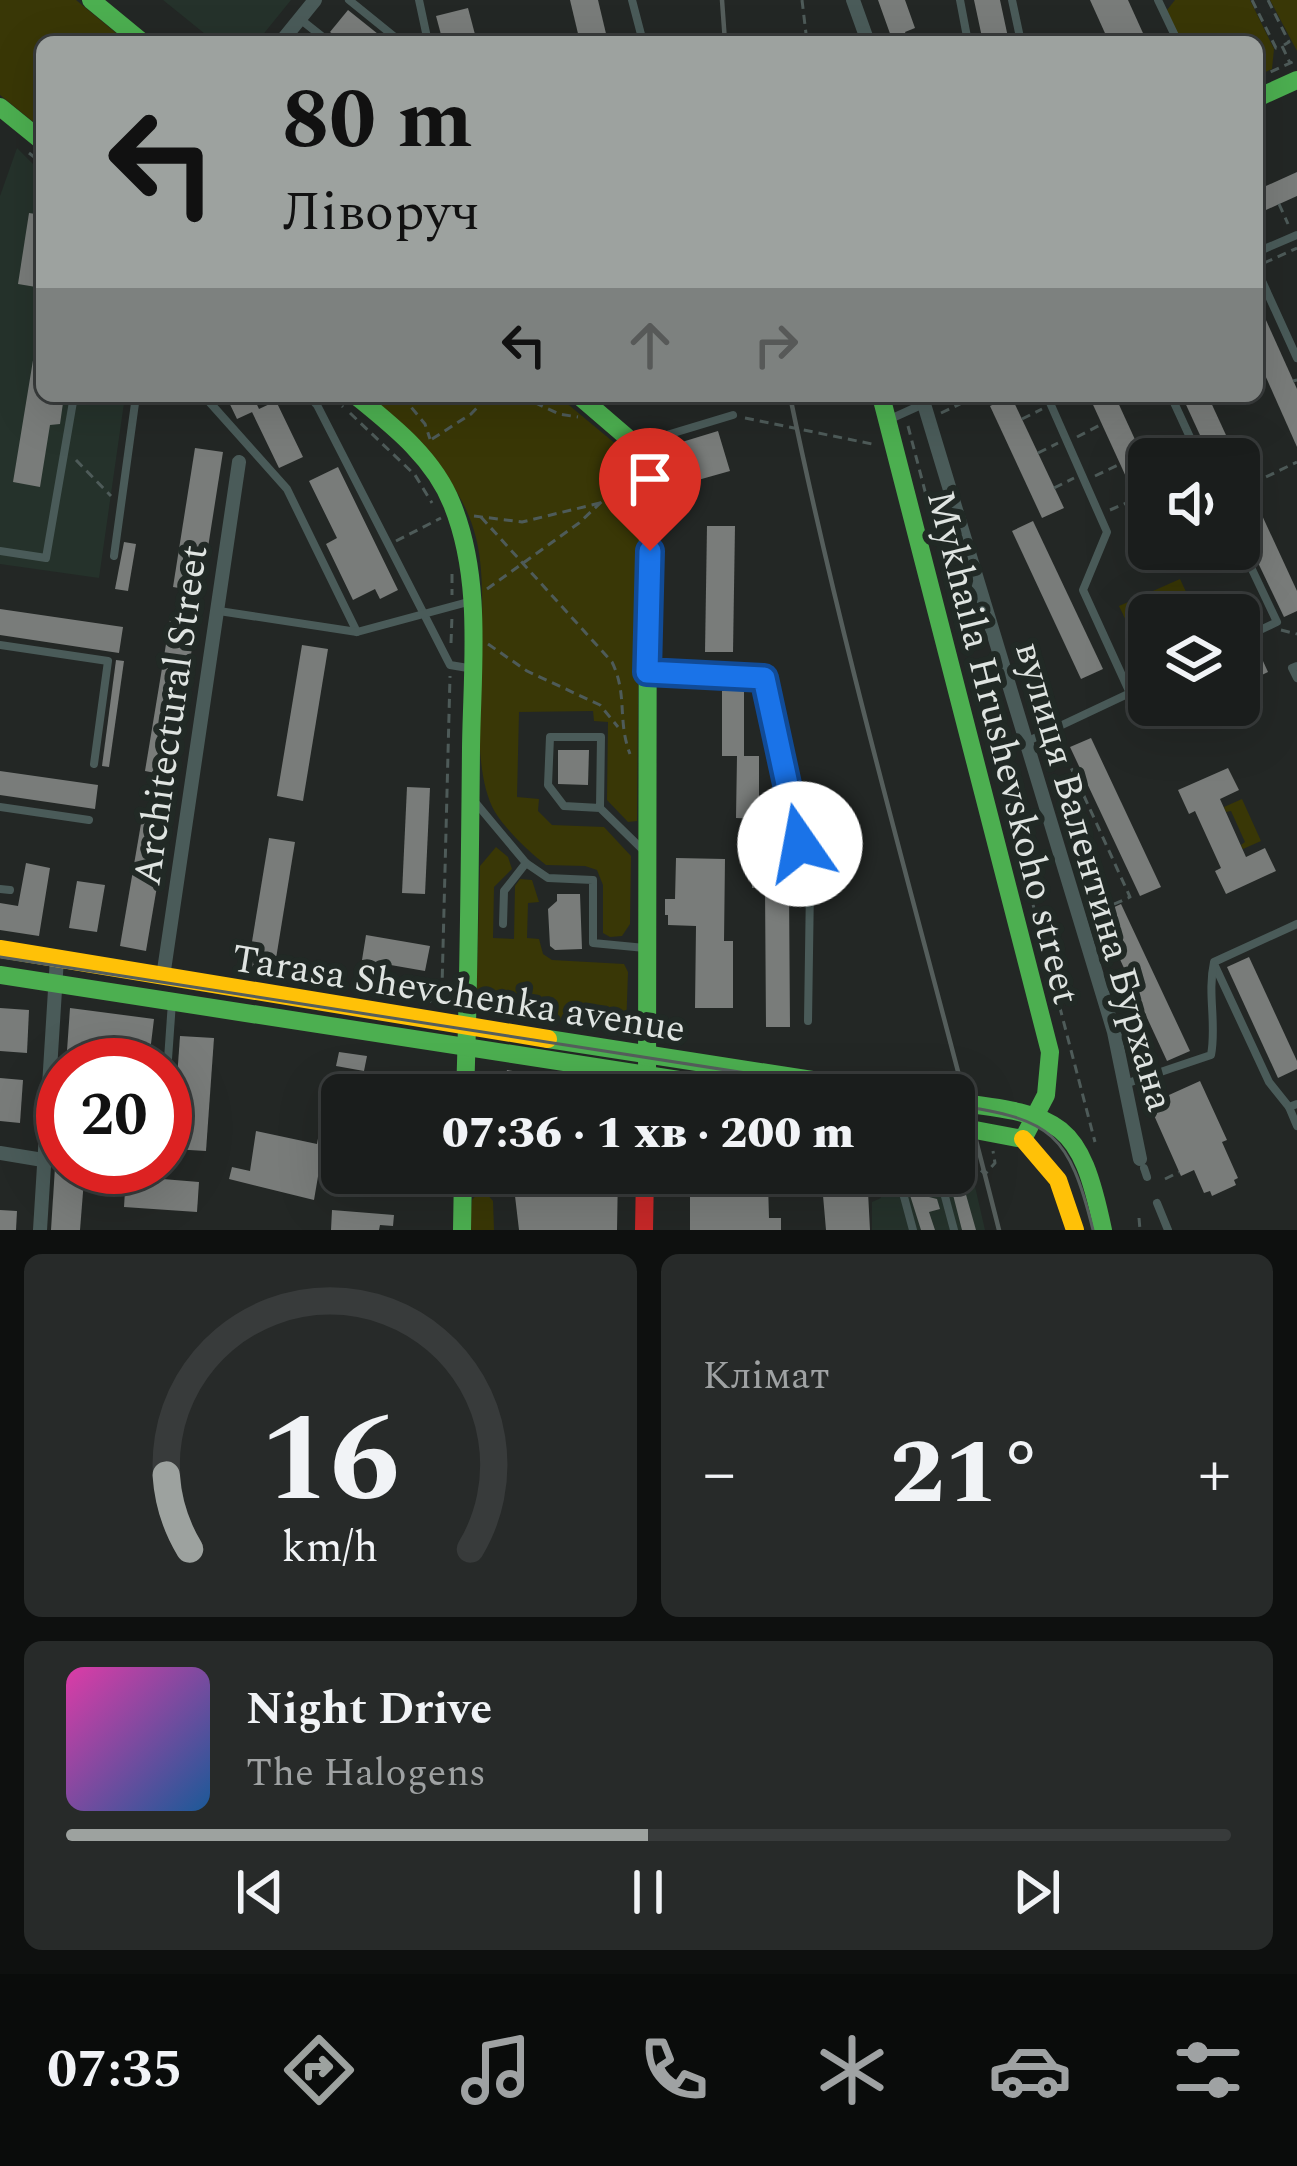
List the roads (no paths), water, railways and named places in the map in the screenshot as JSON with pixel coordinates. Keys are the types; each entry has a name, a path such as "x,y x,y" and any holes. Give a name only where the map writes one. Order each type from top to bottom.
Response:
{"main road":[{"path":"91,0 135,36"},
{"path":"1263,94 1294,71"},
{"path":"0,107 36,136"},
{"path":"363,402 427,463 447,520 464,542 461,604 470,624 471,669 465,1074"},
{"path":"586,402 640,453 650,511 647,1074"},
{"name":"Mykhaila Hrushevskoho street","path":"885,402 896,417 1050,1052 1046,1094 1037,1114"},
{"name":"Tarasa Shevchenka avenue","path":"0,949 771,1074"},
{"name":"Tarasa Shevchenka avenue","path":"0,975 587,1074"},
{"path":"975,1105 1037,1114 1061,1129 1087,1162 1103,1230"},
{"path":"1023,1139 1037,1114"},
{"path":"975,1130 1023,1139 1048,1162 1064,1186 1075,1230"},
{"path":"644,1230 645,1194"}],"street":[{"path":"286,36 315,0"},
{"path":"853,0 866,36"},
{"name":"вулиця Валентина Бурхана","path":"926,411 1114,1032 1143,1167"},
{"name":"Architectural Street","path":"164,977 239,462"},
{"path":"50,1038 57,958"},
{"path":"0,1153 36,1159"},
{"path":"40,1230 42,1194"}],"lane":[{"path":"349,0 394,36"},
{"path":"419,0 427,36"},
{"path":"632,0 641,36"},
{"path":"960,0 967,36"},
{"path":"1012,0 1020,36"},
{"path":"1159,0 1175,36"},
{"path":"300,19 321,36"},
{"path":"1263,249 1295,236"},
{"path":"1263,282 1297,358"},
{"path":"0,551 46,558 73,402"},
{"path":"114,556 135,402"},
{"path":"209,402 287,489 357,632"},
{"path":"314,402 450,665 471,669"},
{"path":"317,405 321,402"},
{"path":"896,417 926,411 935,402"},
{"path":"1174,402 1190,438"},
{"path":"1050,403 1107,532 1083,590 1128,689"},
{"path":"640,453 733,415"},
{"path":"1252,570 1277,622 1260,630"},
{"path":"217,610 357,632 461,604"},
{"path":"0,645 108,661 94,764"},
{"path":"1297,666 1292,668 1297,678"},
{"path":"647,672 764,678 810,886 808,1021"},
{"path":"1025,742 1128,694"},
{"path":"600,808 601,737 550,737 548,785 564,806 600,808 645,852"},
{"path":"470,795 526,863 548,878 593,880 593,944 646,948"},
{"path":"0,807 89,820"},
{"path":"503,923 505,891 526,863"},
{"path":"1214,962 1297,924"},
{"path":"1125,1084 1211,1055 1214,962"},
{"path":"1214,962 1269,1082 1293,1106 1297,1126"},
{"path":"169,1038 172,1002"},
{"path":"903,1194 914,1230"},
{"path":"944,1194 954,1230"},
{"path":"1157,1203 1168,1230"}],"tram line":[{"path":"0,957 752,1074"},
{"path":"975,1108 1014,1117 1052,1137 1075,1172 1093,1230"}],"railway":[{"path":"722,0 725,36"},
{"path":"791,402 863,710 999,1230"}]}
